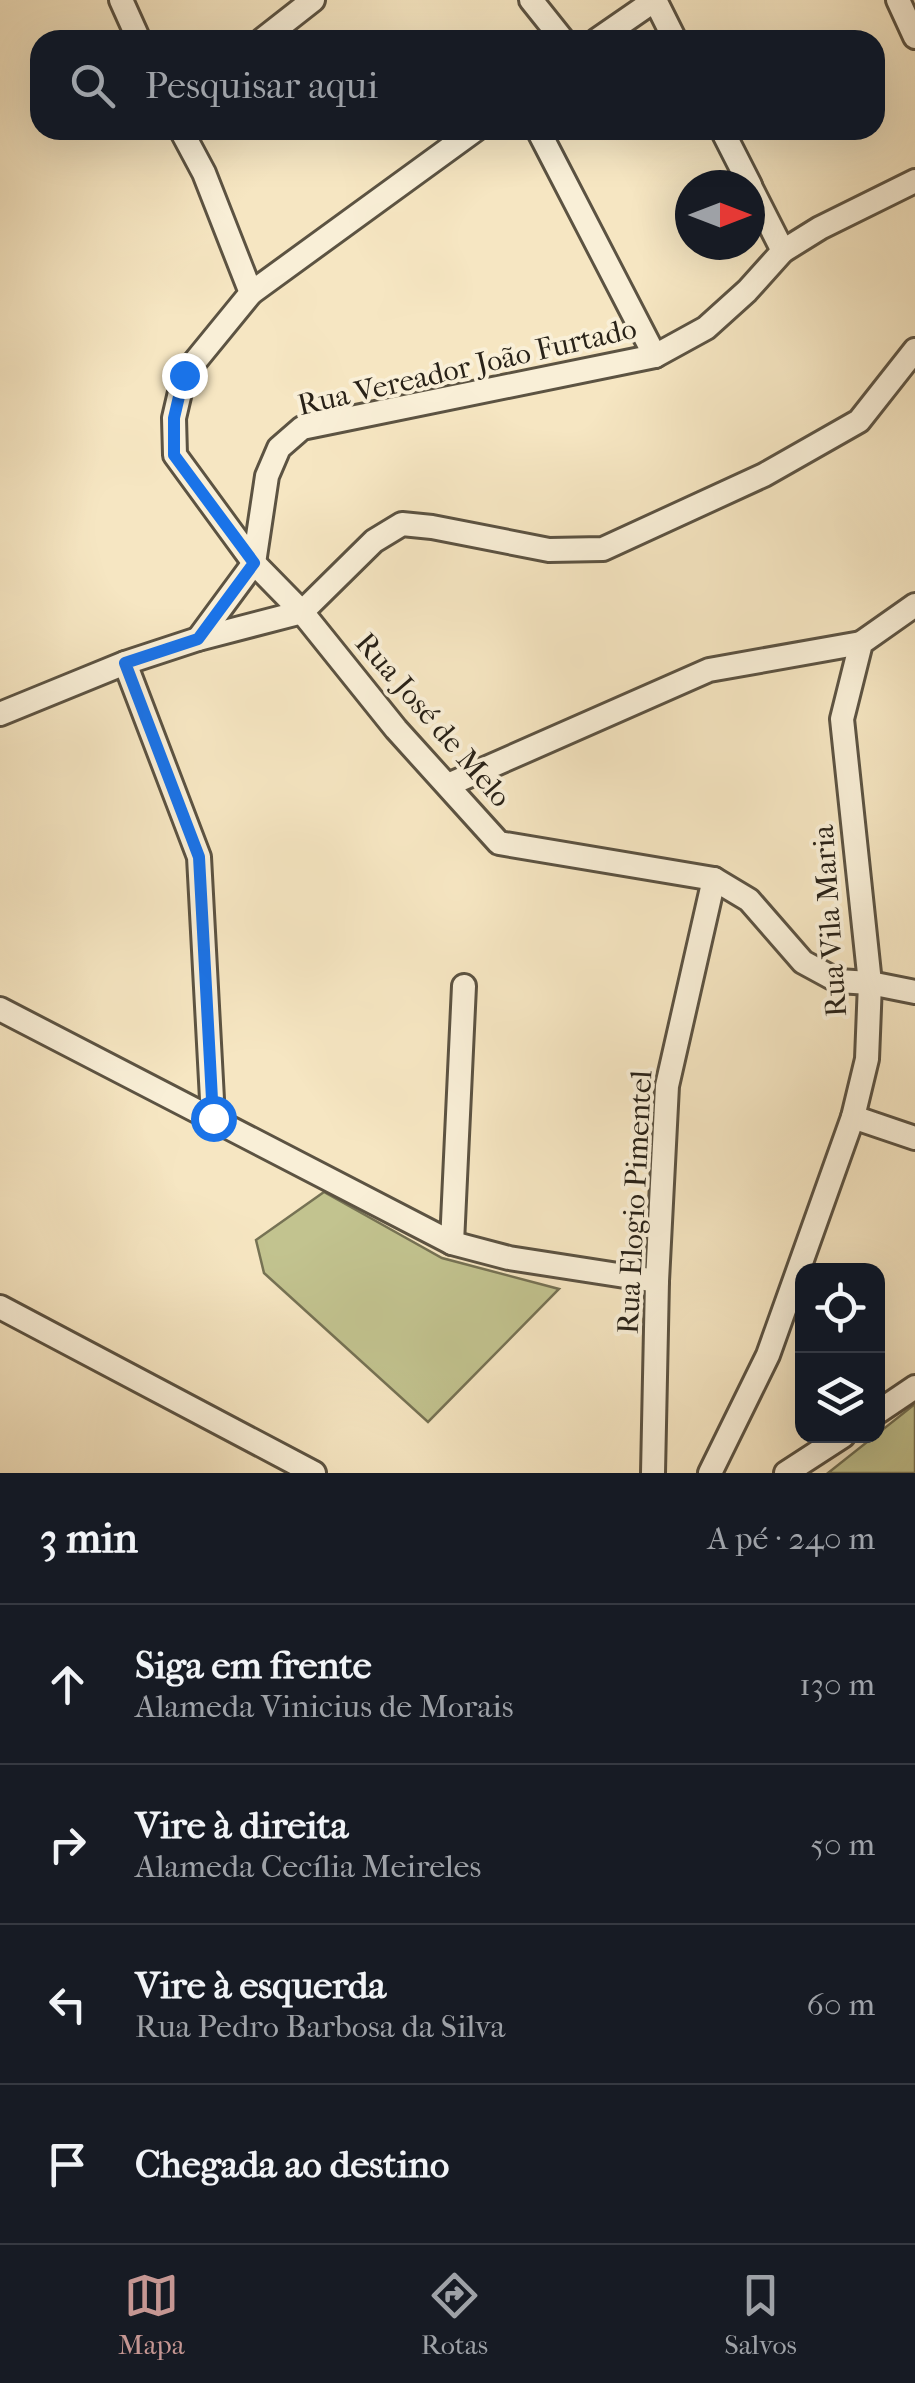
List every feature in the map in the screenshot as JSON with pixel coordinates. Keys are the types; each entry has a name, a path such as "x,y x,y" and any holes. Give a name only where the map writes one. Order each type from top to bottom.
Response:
{"street":[{"path":"121,0 134,30"},
{"path":"275,30 313,0"},
{"path":"531,0 554,30"},
{"path":"612,30 655,0 671,30"},
{"path":"898,0 915,37"},
{"path":"186,140 204,173 252,294"},
{"name":"Rua José de Melo","path":"460,140 252,294 184,375 174,418 174,455 254,563 302,612 396,729 499,844 714,879 749,900 803,962 838,981 915,992"},
{"path":"543,140 655,356"},
{"path":"727,140 742,170"},
{"name":"Rua Vereador João Furtado","path":"254,563 268,476 279,448 302,428 655,356 706,328 784,251 820,228 915,181"},
{"path":"765,214 784,251"},
{"path":"0,714 125,663 302,612 374,541 402,524 549,550 603,549 764,474 859,421 915,350"},
{"path":"198,639 254,563"},
{"path":"448,784 709,670 860,644 915,605"},
{"name":"Rua Vila Maria","path":"710,1473 768,1355 853,1117 867,1059 870,983 842,719 860,644"},
{"path":"125,663 199,857 213,1118"},
{"name":"Rua Elogio Pimentel","path":"653,1473 667,1086 714,879"},
{"path":"452,1244 464,986"},
{"path":"0,1009 452,1244 509,1258 657,1281"},
{"path":"853,1117 915,1138"},
{"path":"0,1307 314,1473"},
{"path":"885,1407 915,1388"},
{"path":"786,1473 832,1443"}],"green space":[{"path":"324,1192 442,1258 559,1289 428,1422 264,1273 256,1240"},
{"path":"915,1404 915,1473 828,1473 866,1443 885,1443 885,1428"}],"route":[{"path":"184,375 174,418 174,455 254,563 198,639 125,663 199,857 213,1118"}]}
